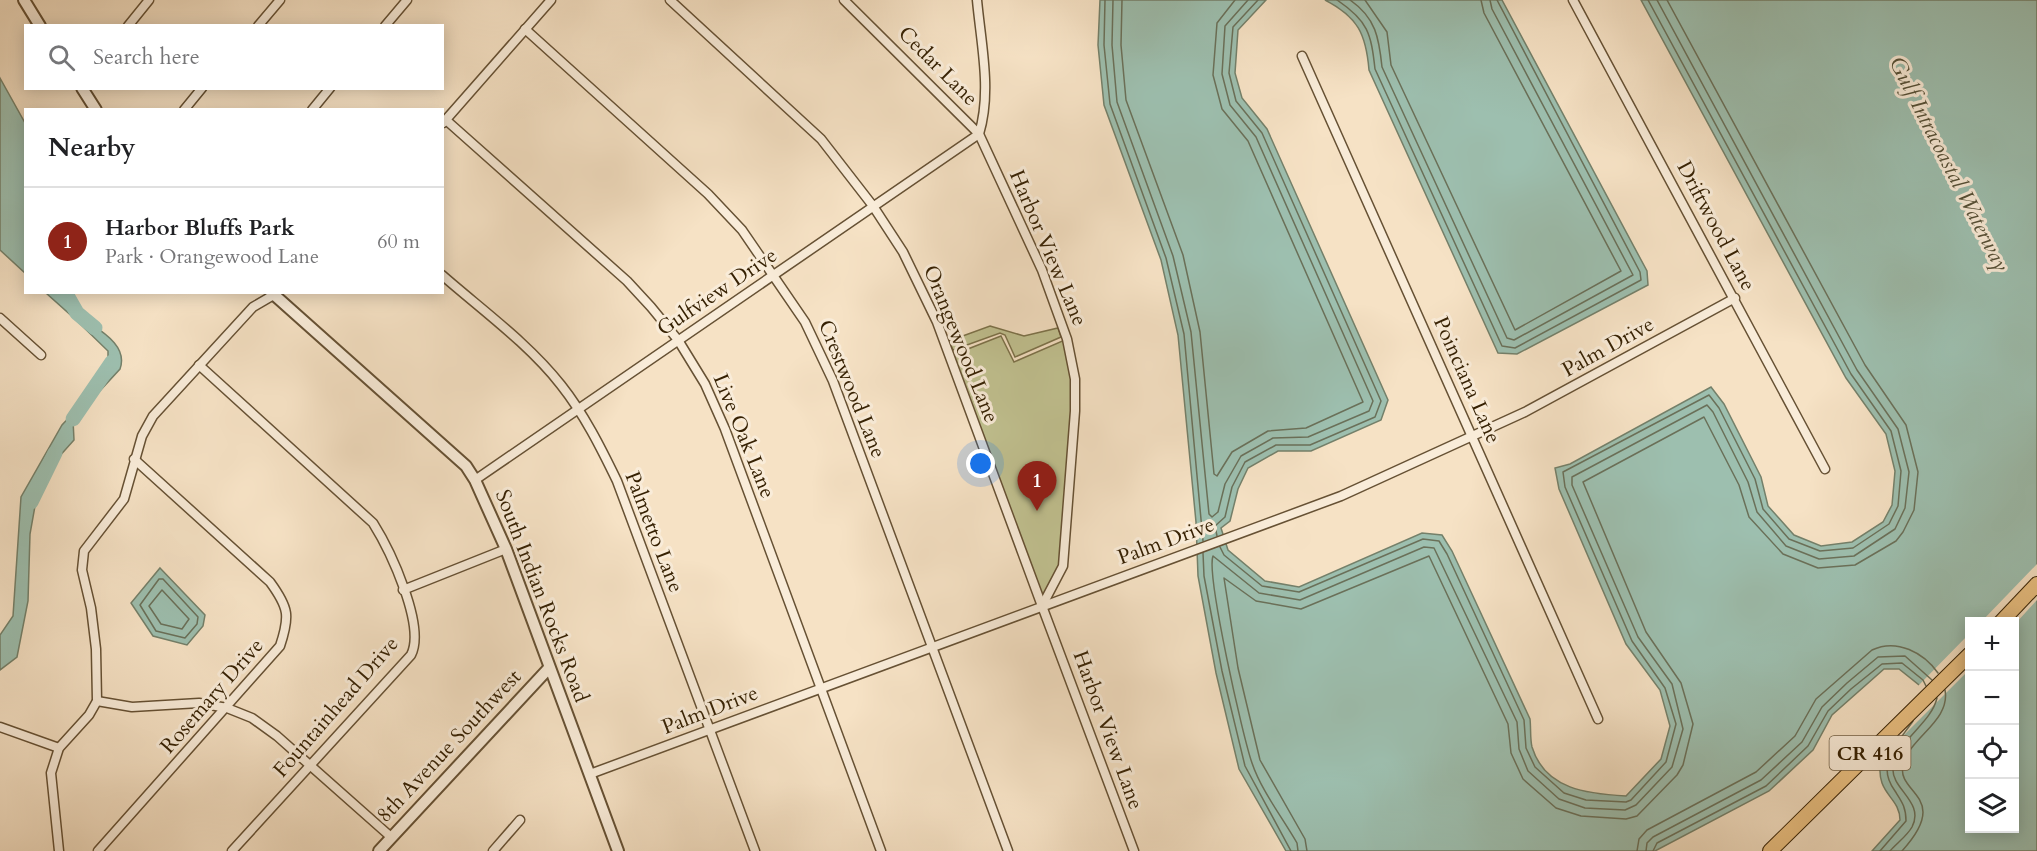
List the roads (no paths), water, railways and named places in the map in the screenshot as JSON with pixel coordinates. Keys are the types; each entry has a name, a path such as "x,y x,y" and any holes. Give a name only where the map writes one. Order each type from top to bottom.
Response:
{"main road":[{"path":"2005,617 2037,584"},
{"name":"CR 416","path":"1770,851 1965,659"}],"street":[{"path":"24,0 39,24"},
{"path":"130,24 149,0"},
{"path":"260,24 280,0"},
{"path":"387,24 407,0"},
{"path":"444,121 551,0"},
{"name":"Orangewood Lane","path":"670,0 814,132 873,206 903,252 937,322 1042,606"},
{"name":"Cedar Lane","path":"844,0 979,134"},
{"path":"977,0 986,112 979,134"},
{"name":"Driftwood Lane","path":"1573,0 1825,469"},
{"name":"Crestwood Lane","path":"525,29 708,195 742,230 805,322 833,381 1008,851"},
{"name":"Poinciana Lane","path":"1302,56 1598,719"},
{"path":"83,90 95,108"},
{"path":"186,108 200,90"},
{"path":"314,108 328,90"},
{"name":"Live Oak Lane","path":"444,121 627,281 678,340 705,384 725,429 881,851"},
{"name":"Gulfview Drive","path":"476,480 979,134"},
{"name":"Harbor View Lane","path":"979,134 1041,270 1067,339 1075,379 1076,411 1063,566 1042,606 1134,851"},
{"name":"Palmetto Lane","path":"444,277 535,357 561,384 617,481 755,851"},
{"path":"59,851 51,773 59,748 89,715 97,701 97,660 91,608 82,570 84,551 124,499 130,485 134,459 142,436 153,416 254,307 273,294"},
{"name":"South Indian Rocks Road","path":"275,294 466,466 476,480 506,549 618,851"},
{"name":"Palm Drive","path":"590,774 820,688 933,649 1042,606 1341,496 1472,436 1592,377 1735,298"},
{"path":"0,318 41,355"},
{"name":"Fountainhead Drive","path":"199,365 374,523 386,543 415,626 415,647 411,655 232,851"},
{"name":"Rosemary Drive","path":"98,851 227,708 280,645 288,621 286,609 270,582 134,459"},
{"path":"403,591 506,549"},
{"name":"8th Avenue Southwest","path":"378,851 549,668"},
{"path":"97,701 132,707 199,703 227,708 252,718 310,765 391,837"},
{"path":"0,727 59,748"},
{"path":"493,851 520,820"}],"water":[{"name":"Gulf Intracoastal Waterway","path":"1100,0 1266,0 1238,30 1235,73 1242,98 1267,129 1388,400 1381,420 1311,451 1278,451 1248,468 1238,489 1230,521 1221,528 1228,550 1265,581 1299,587 1422,533 1442,535 1452,551 1530,719 1531,744 1538,761 1547,773 1570,787 1598,794 1626,796 1661,759 1670,726 1660,690 1626,644 1559,489 1555,468 1570,464 1711,387 1724,404 1761,477 1768,506 1794,535 1821,546 1852,542 1883,522 1892,505 1895,471 1886,434 1846,378 1641,0 2037,0 2037,851 1872,851 1900,820 1898,809 1882,783 1880,771 1886,748 1900,726 1924,697 1919,685 1899,669 1884,669 1832,715 1813,750 1769,791 1655,851 1286,851 1239,769 1216,673 1198,576 1196,522 1178,335 1161,260 1104,105 1098,45"},
{"path":"1325,0 1502,0 1647,271 1648,285 1517,354 1498,353 1369,70 1366,46 1358,28 1345,13"},
{"path":"0,78 24,121 24,272 0,250"},
{"path":"47,294 73,294 80,308 74,318"},
{"path":"80,316 103,332 116,345 122,360 120,369 73,420 74,440 40,478 30,534 28,601 17,657 0,670 0,635 13,616 21,497 62,425 94,391 108,367 108,351 77,321"},
{"path":"160,568 205,615 203,626 187,645 153,636 131,603"}],"waterway":[{"path":"66,294 77,313 95,328"},
{"path":"73,419 112,362"},
{"path":"31,502 55,453"}],"place":[{"name":"Harbor Bluffs Park","path":"1037,511"}]}
